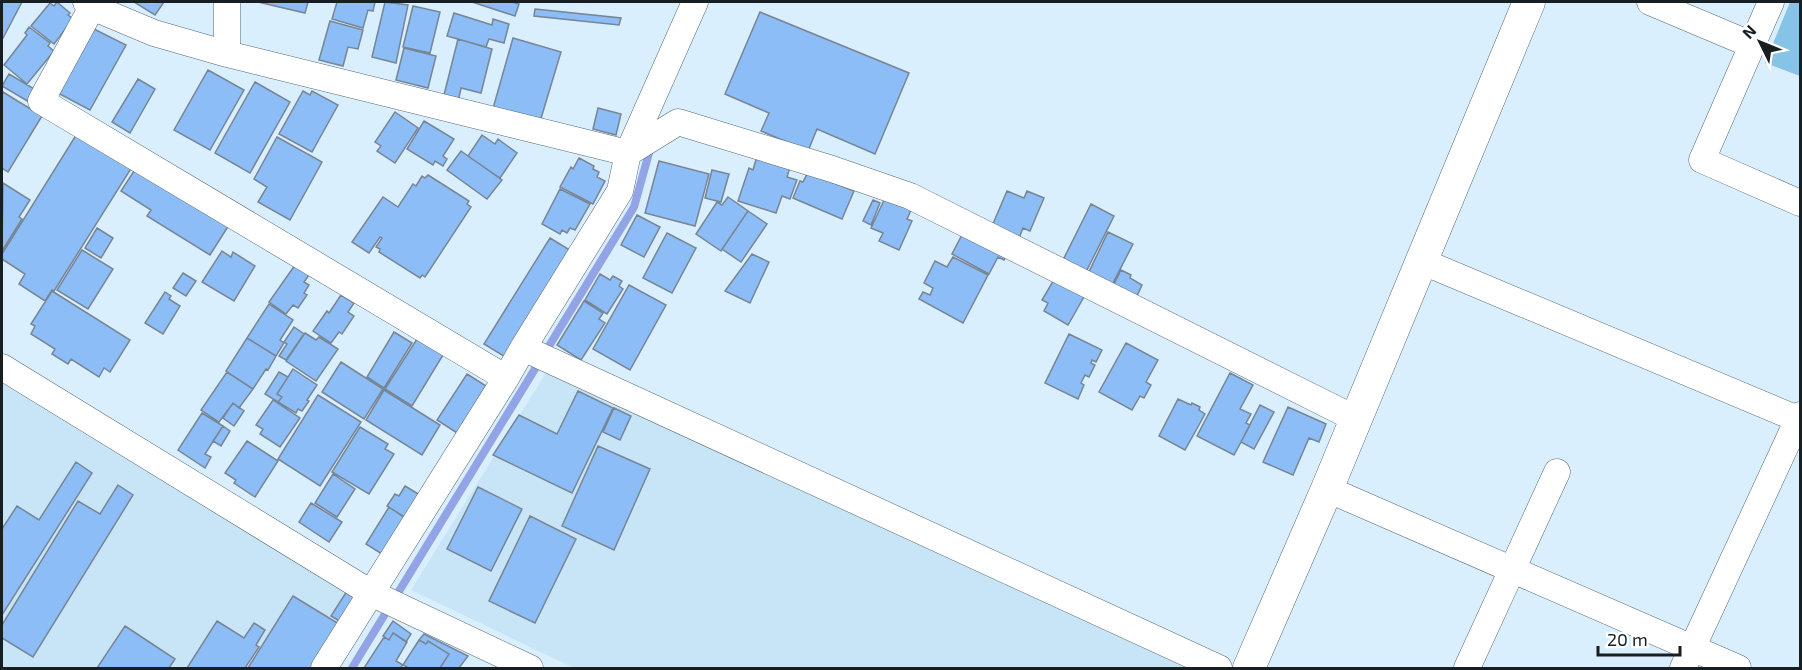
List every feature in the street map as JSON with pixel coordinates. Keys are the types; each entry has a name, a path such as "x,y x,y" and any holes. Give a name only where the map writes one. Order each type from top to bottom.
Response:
{"street":[{"path":"227,2 227,54"},
{"path":"324,669 620,192 628,153 695,2"},
{"path":"1249,669 1328,489 1529,2"},
{"path":"1650,2 1752,45"},
{"path":"1771,2 1702,160 1800,203"},
{"path":"506,378 41,101 89,4 154,33 227,54 628,153 678,122 832,169 910,196 1356,419"},
{"path":"1421,261 1800,418 1688,658"},
{"path":"523,348 1219,669"},
{"path":"2,367 371,593 530,669"},
{"path":"1467,669 1557,472"},
{"path":"1328,489 1512,569 1688,658 1738,669"}],"shaded area":[{"path":"1790,2 1800,2 1800,76 1765,63"},
{"path":"546,373 1187,668 574,668 411,590"},
{"path":"2,377 360,596 315,668 2,668"}],"building":[{"path":"2,2 22,2 2,40"},
{"path":"57,2 70,13 68,15 73,19 54,44 31,26 50,3 54,6"},
{"path":"134,2 164,2 155,15"},
{"path":"258,2 308,2 305,13"},
{"path":"337,2 375,2 373,11 368,10 363,28 332,19"},
{"path":"385,2 408,5 396,63 372,57"},
{"path":"472,2 512,2 519,4 515,16"},
{"path":"413,6 440,12 430,53 403,47"},
{"path":"535,9 621,18 619,25 534,16"},
{"path":"760,12 909,73 875,154 817,129 808,151 761,131 769,113 725,94"},
{"path":"454,13 492,25 493,19 509,24 504,43 489,39 486,47 447,36"},
{"path":"330,21 363,30 358,49 348,47 343,66 319,60"},
{"path":"29,27 50,43 48,46 54,51 27,84 4,65 27,35 25,33"},
{"path":"90,27 126,45 90,110 54,91"},
{"path":"513,38 561,52 539,125 492,112"},
{"path":"458,39 492,49 481,93 461,88 458,102 443,99"},
{"path":"404,48 436,56 428,88 396,80"},
{"path":"208,70 244,90 210,150 174,130"},
{"path":"9,74 36,90 29,102 2,86"},
{"path":"138,79 155,89 130,133 112,122"},
{"path":"255,82 290,102 250,173 215,153"},
{"path":"303,91 310,95 312,91 338,105 312,152 279,134"},
{"path":"3,92 42,116 8,172 2,168"},
{"path":"598,108 621,114 616,135 593,129"},
{"path":"395,112 418,128 395,163 377,151 381,146 375,142"},
{"path":"424,121 454,139 443,156 447,159 443,166 435,161 433,165 407,149"},
{"path":"78,132 132,167 54,291 52,290 45,301 19,284 25,274 2,259 2,254"},
{"path":"482,135 495,144 498,139 517,153 500,178 468,156"},
{"path":"277,137 322,162 290,220 258,202 267,187 254,179"},
{"path":"461,151 502,180 487,199 447,170"},
{"path":"757,156 790,167 787,177 797,180 790,199 782,196 776,213 738,201 749,168 753,170"},
{"path":"579,158 594,166 593,169 599,172 597,177 605,181 593,204 560,187"},
{"path":"659,161 709,174 695,226 645,213"},
{"path":"136,168 229,225 210,255 147,216 151,210 121,191"},
{"path":"712,170 729,174 721,202 705,198"},
{"path":"808,172 854,191 842,219 793,198 800,181 803,182"},
{"path":"428,175 469,201 467,204 471,207 425,277 422,275 420,278 379,252 380,249 376,247 382,238 380,237 369,253 352,242 383,197 398,207 413,184 416,186 422,176 425,178"},
{"path":"3,183 30,200 19,217 22,219 2,251"},
{"path":"560,189 590,204 575,230 570,228 567,233 562,230 560,234 542,224"},
{"path":"1007,191 1024,198 1027,191 1044,198 1030,231 1023,228 1019,238 992,226"},
{"path":"886,196 912,208 907,219 912,221 899,250 879,241 883,233 871,228"},
{"path":"728,197 748,211 721,251 696,234 717,202 722,205"},
{"path":"873,200 880,203 871,225 863,221"},
{"path":"1091,204 1114,216 1084,276 1061,264"},
{"path":"748,211 767,224 741,262 722,249"},
{"path":"637,215 660,227 644,257 621,245"},
{"path":"97,228 113,238 101,258 85,248"},
{"path":"964,231 1007,254 1004,260 998,257 989,274 952,254"},
{"path":"1108,232 1133,244 1111,287 1087,276"},
{"path":"667,233 696,248 672,293 643,278"},
{"path":"550,238 573,252 507,358 484,344"},
{"path":"82,250 113,269 88,309 57,290"},
{"path":"222,251 231,257 233,252 255,266 234,301 202,282"},
{"path":"752,254 769,262 750,303 725,291"},
{"path":"953,257 988,275 963,323 919,299 923,292 930,295 933,288 924,283 935,261 947,267"},
{"path":"295,265 309,275 304,282 309,285 304,293 307,295 298,308 293,305 286,314 269,302"},
{"path":"1121,270 1142,285 1135,300 1112,288"},
{"path":"183,273 196,281 186,296 173,288"},
{"path":"600,274 610,280 613,276 622,281 619,286 623,289 607,314 585,300"},
{"path":"1055,278 1085,295 1068,325 1044,311 1048,303 1042,300"},
{"path":"629,285 666,305 630,370 593,349"},
{"path":"52,291 130,340 110,372 104,368 99,377 71,359 68,364 52,354 55,349 31,334 35,326 31,324"},
{"path":"165,292 171,296 169,299 180,306 163,334 145,323"},
{"path":"341,295 354,303 348,312 354,316 342,334 339,332 331,343 313,331"},
{"path":"584,301 603,313 599,319 605,323 581,360 557,345"},
{"path":"269,304 293,320 280,340 284,343 276,356 247,338"},
{"path":"294,327 304,334 286,360 279,356 287,344 284,342"},
{"path":"394,332 412,343 384,388 367,377"},
{"path":"305,333 316,340 319,337 338,349 316,381 286,361"},
{"path":"1069,334 1102,350 1096,362 1092,360 1091,363 1095,365 1089,377 1085,375 1081,383 1084,385 1078,399 1045,383"},
{"path":"247,338 276,356 253,389 226,371"},
{"path":"417,339 443,355 412,406 385,389"},
{"path":"1126,343 1158,360 1146,382 1151,385 1144,398 1140,396 1132,410 1099,392"},
{"path":"341,362 383,389 364,419 322,392"},
{"path":"293,369 317,385 302,411 298,409 296,413 278,402 282,397 277,394"},
{"path":"227,372 253,389 239,408 233,403 219,422 201,410"},
{"path":"279,372 288,377 277,394 282,397 278,402 265,394"},
{"path":"1230,373 1253,385 1240,409 1251,414 1246,423 1250,425 1234,455 1197,436"},
{"path":"467,374 486,386 457,433 437,420"},
{"path":"384,390 440,425 422,455 366,420"},
{"path":"578,391 613,408 572,493 493,455 519,415 557,434"},
{"path":"318,395 361,422 320,486 278,459"},
{"path":"1178,399 1200,407 1199,410 1205,414 1185,450 1159,436"},
{"path":"273,400 300,418 280,447 260,434 263,429 256,425"},
{"path":"233,403 244,411 234,426 223,418"},
{"path":"1260,405 1274,412 1254,449 1241,442"},
{"path":"1288,407 1326,424 1319,442 1309,438 1293,475 1263,462"},
{"path":"614,408 631,416 620,440 603,432"},
{"path":"202,413 223,426 205,454 211,457 205,468 178,450"},
{"path":"223,426 230,431 221,446 213,441"},
{"path":"360,427 388,444 385,449 394,454 369,494 332,472"},
{"path":"247,441 278,461 255,497 234,483 236,480 225,473"},
{"path":"598,446 650,469 614,550 562,526"},
{"path":"76,462 92,473 2,615 2,529 17,506 39,520"},
{"path":"333,474 355,489 337,517 315,503"},
{"path":"118,485 133,495 33,657 2,638 2,625 78,501 100,514"},
{"path":"405,486 420,495 406,518 387,506 395,494 399,496"},
{"path":"478,487 522,509 491,571 447,549"},
{"path":"311,503 342,522 329,542 299,522"},
{"path":"389,507 408,520 385,556 366,544"},
{"path":"530,516 576,539 535,623 489,601"},
{"path":"347,591 357,597 341,622 331,616"},
{"path":"293,596 339,624 312,668 248,668"},
{"path":"217,621 244,638 254,623 265,630 256,645 259,647 245,668 187,668"},
{"path":"393,621 411,634 406,642 393,633 389,640 383,636"},
{"path":"125,626 175,659 169,668 97,668"},
{"path":"393,633 407,642 396,661 403,665 400,668 364,668 384,637 389,640"},
{"path":"424,634 468,656 459,668 440,668 449,654 428,641 426,644 419,640"},
{"path":"419,640 426,644 428,641 449,654 440,668 409,668 403,665"}],"waterway":[{"path":"352,668 634,207 651,146"}]}
